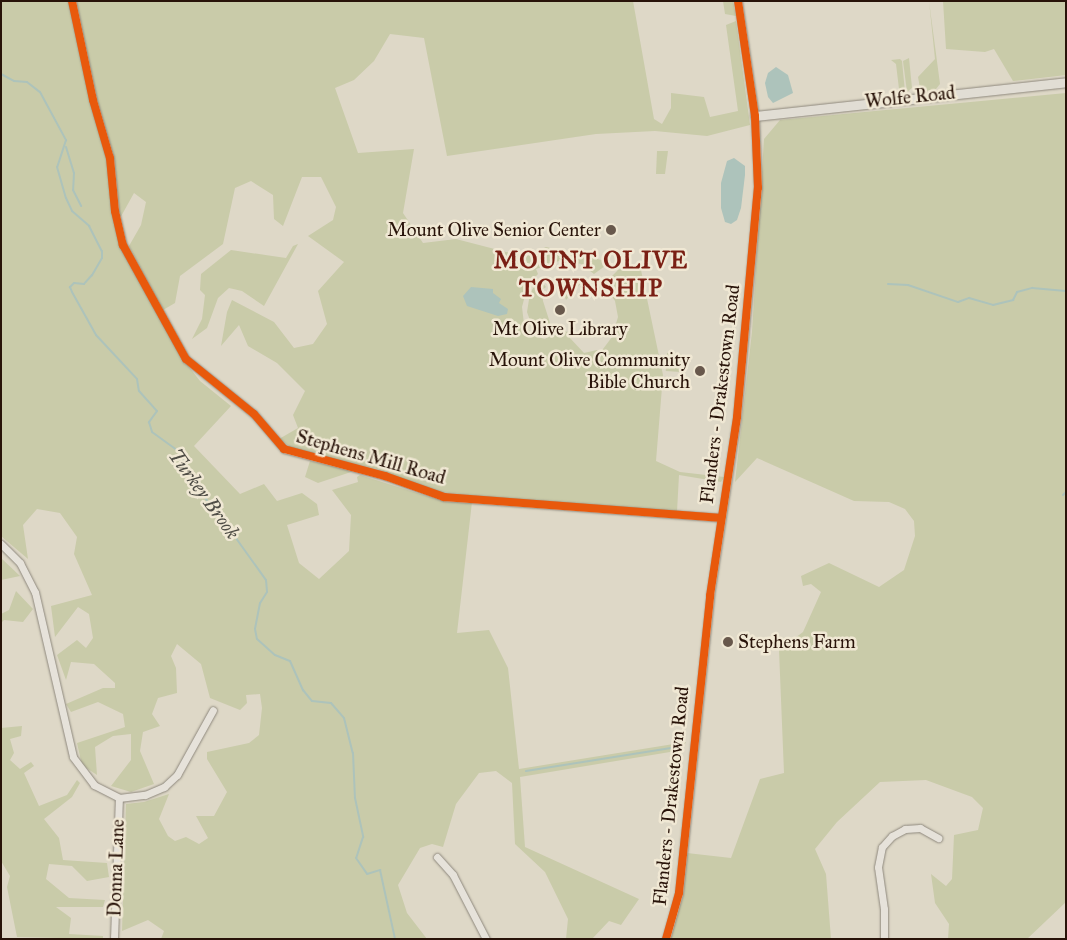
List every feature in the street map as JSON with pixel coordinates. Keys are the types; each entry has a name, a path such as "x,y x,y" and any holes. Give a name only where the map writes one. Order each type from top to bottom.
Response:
{"main road":[{"name":"Wolfe Road","path":"755,116 1066,82"}],"street":[{"name":"Stephens Mill Road","path":"72,1 93,100 108,150 115,211 123,245 186,359 254,414 284,449 385,476 444,497 721,518"},
{"name":"Flanders - Drakestown Road","path":"666,939 680,893 709,605 737,417 758,188 755,116 738,1"},
{"path":"1,544 20,564 35,592 78,768 94,786 119,798 156,792 171,781 213,710"},
{"name":"Donna Lane","path":"114,939 119,798"},
{"path":"884,939 884,909 878,867 882,847 892,836 905,829 920,828 938,838"},
{"path":"437,857 450,870 486,939"}],"green space":[{"path":"1,1 69,1 108,162 115,225 179,354 200,381 231,406 194,446 240,494 264,484 277,501 302,493 317,504 319,515 287,525 299,563 319,579 349,551 351,515 332,490 358,482 357,477 360,475 436,499 472,502 457,633 489,630 508,668 519,769 686,742 682,750 520,777 525,847 639,899 621,925 609,921 592,939 566,939 568,919 545,872 515,844 512,783 496,771 479,773 456,804 443,847 432,844 420,848 398,885 407,913 427,939 161,939 164,931 148,920 122,931 126,804 144,802 169,794 159,819 168,836 175,841 186,837 199,844 208,838 196,816 214,816 227,792 207,759 207,752 249,743 259,735 262,708 260,694 246,695 247,703 240,710 210,698 201,664 177,644 171,656 176,668 177,693 158,698 152,714 160,726 143,732 140,751 154,784 131,792 111,786 131,760 131,734 113,736 95,747 97,775 82,765 77,743 125,727 123,714 98,702 71,712 66,704 103,688 115,688 115,683 94,664 71,662 66,680 57,655 77,640 86,648 93,638 89,614 78,607 55,637 51,606 92,595 74,554 77,537 60,513 37,509 23,525 28,559 1,536"},
{"path":"76,1 633,1 654,119 662,124 671,108 671,93 704,97 710,117 738,111 726,25 736,21 750,125 707,136 655,131 596,134 447,156 424,38 390,34 374,61 354,80 335,88 358,153 414,149 403,213 423,243 456,239 525,257 546,247 606,261 605,266 594,274 581,264 562,260 536,269 538,274 528,284 522,307 524,324 534,336 545,339 556,330 572,333 569,337 584,353 597,350 600,353 612,337 618,317 615,301 605,287 606,282 618,270 629,266 641,270 663,375 656,461 680,472 724,477 721,482 679,475 677,512 507,499 440,492 377,469 295,450 279,439 298,428 293,415 305,391 277,363 248,346 239,325 221,346 227,312 232,300 274,322 294,348 313,344 327,324 318,291 344,262 308,236 333,220 336,207 321,177 302,177 283,226 274,219 273,195 251,181 235,188 223,244 180,276 175,303 163,310 129,246 141,225 146,202 134,193 119,220 112,152 96,98"},
{"path":"723,1 733,1 736,16 725,14"},
{"path":"929,1 940,84 936,89 926,91 920,88 918,77 935,59"},
{"path":"943,1 1066,1 1066,75 1013,81 994,49 985,52 946,49"},
{"path":"909,58 912,88 907,92 903,61"},
{"path":"900,59 902,61 905,92 899,89 896,64 891,60"},
{"path":"1066,93 1066,902 1027,939 948,939 949,924 935,903 931,874 946,886 952,879 954,835 978,830 983,808 972,797 926,780 880,782 837,822 815,849 826,874 831,939 669,939 683,897 687,853 731,858 760,779 784,773 779,650 803,632 821,592 811,584 803,586 801,576 829,563 879,587 904,570 915,536 914,521 905,509 889,502 854,501 757,458 735,482 752,332 764,139 780,120"},
{"path":"657,151 668,151 665,174 656,174"},
{"path":"298,244 264,306 242,291 229,288 218,298 207,328 192,339 202,319 205,295 200,290 201,274 231,250 286,258 293,246"},
{"path":"569,277 581,283 566,300 559,278"},
{"path":"539,279 546,287 542,290 543,301 551,326 541,333 532,326 527,312 530,293"},
{"path":"667,353 682,354 681,372 666,371"},
{"path":"310,461 354,471 318,483 305,477"},
{"path":"1,558 20,576 1,580"},
{"path":"16,591 33,609 23,622 4,620 1,623 1,614 9,610"},
{"path":"22,726 21,736 10,739 14,753 10,760 20,769 31,762 34,766 24,773 39,806 67,795 77,780 80,783 72,797 44,819 59,838 63,860 107,863 109,877 87,881 72,866 49,864 46,879 69,898 105,900 103,907 56,907 71,918 69,934 103,936 103,939 17,937 7,887 10,876 1,861 1,728"}],"water":[{"path":"776,67 788,75 793,93 773,103 768,97 765,83 768,73"},
{"path":"734,158 745,166 745,175 741,208 737,220 731,224 725,222 721,208 721,183 727,161"},
{"path":"471,287 493,289 493,293 501,299 499,303 508,309 507,314 498,316 467,306 463,296"}],"waterway":[{"name":"Turkey Brook","path":"1,74 14,81 27,82 40,92 66,140 57,167 66,198 72,211 89,226 102,251 102,258 92,275 84,284 74,283 70,287 72,292 96,335 137,379 139,391 157,411 149,422 152,432 178,451 219,521 228,527 266,580 267,592 260,603 255,629 257,639 275,655 290,661 303,690 312,701 331,703 344,718 353,753 355,798 363,837 356,858 367,874 380,870 395,939"},
{"path":"66,147 74,173 73,190 81,206"},
{"path":"888,284 908,285 958,302 969,298 993,305 1013,300 1017,292 1032,288 1066,291"},
{"path":"1063,495 1066,492"},
{"path":"526,771 677,747"}],"cycle path":[{"path":"72,1 93,100 110,158 115,211 123,245 186,359 254,414 284,449 385,476 444,497 721,518"},
{"path":"666,939 679,893 710,596 737,417 758,188 755,116 738,1"}],"place":[{"name":"Mount Olive Senior Center","path":"611,230"},
{"name":"Mt Olive Library","path":"560,310"},
{"name":"Mount Olive Community Bible Church","path":"700,371"},
{"name":"Stephens Farm","path":"728,642"}],"district":[{"name":"MOUNT OLIVE TOWNSHIP","path":"591,275"}]}
